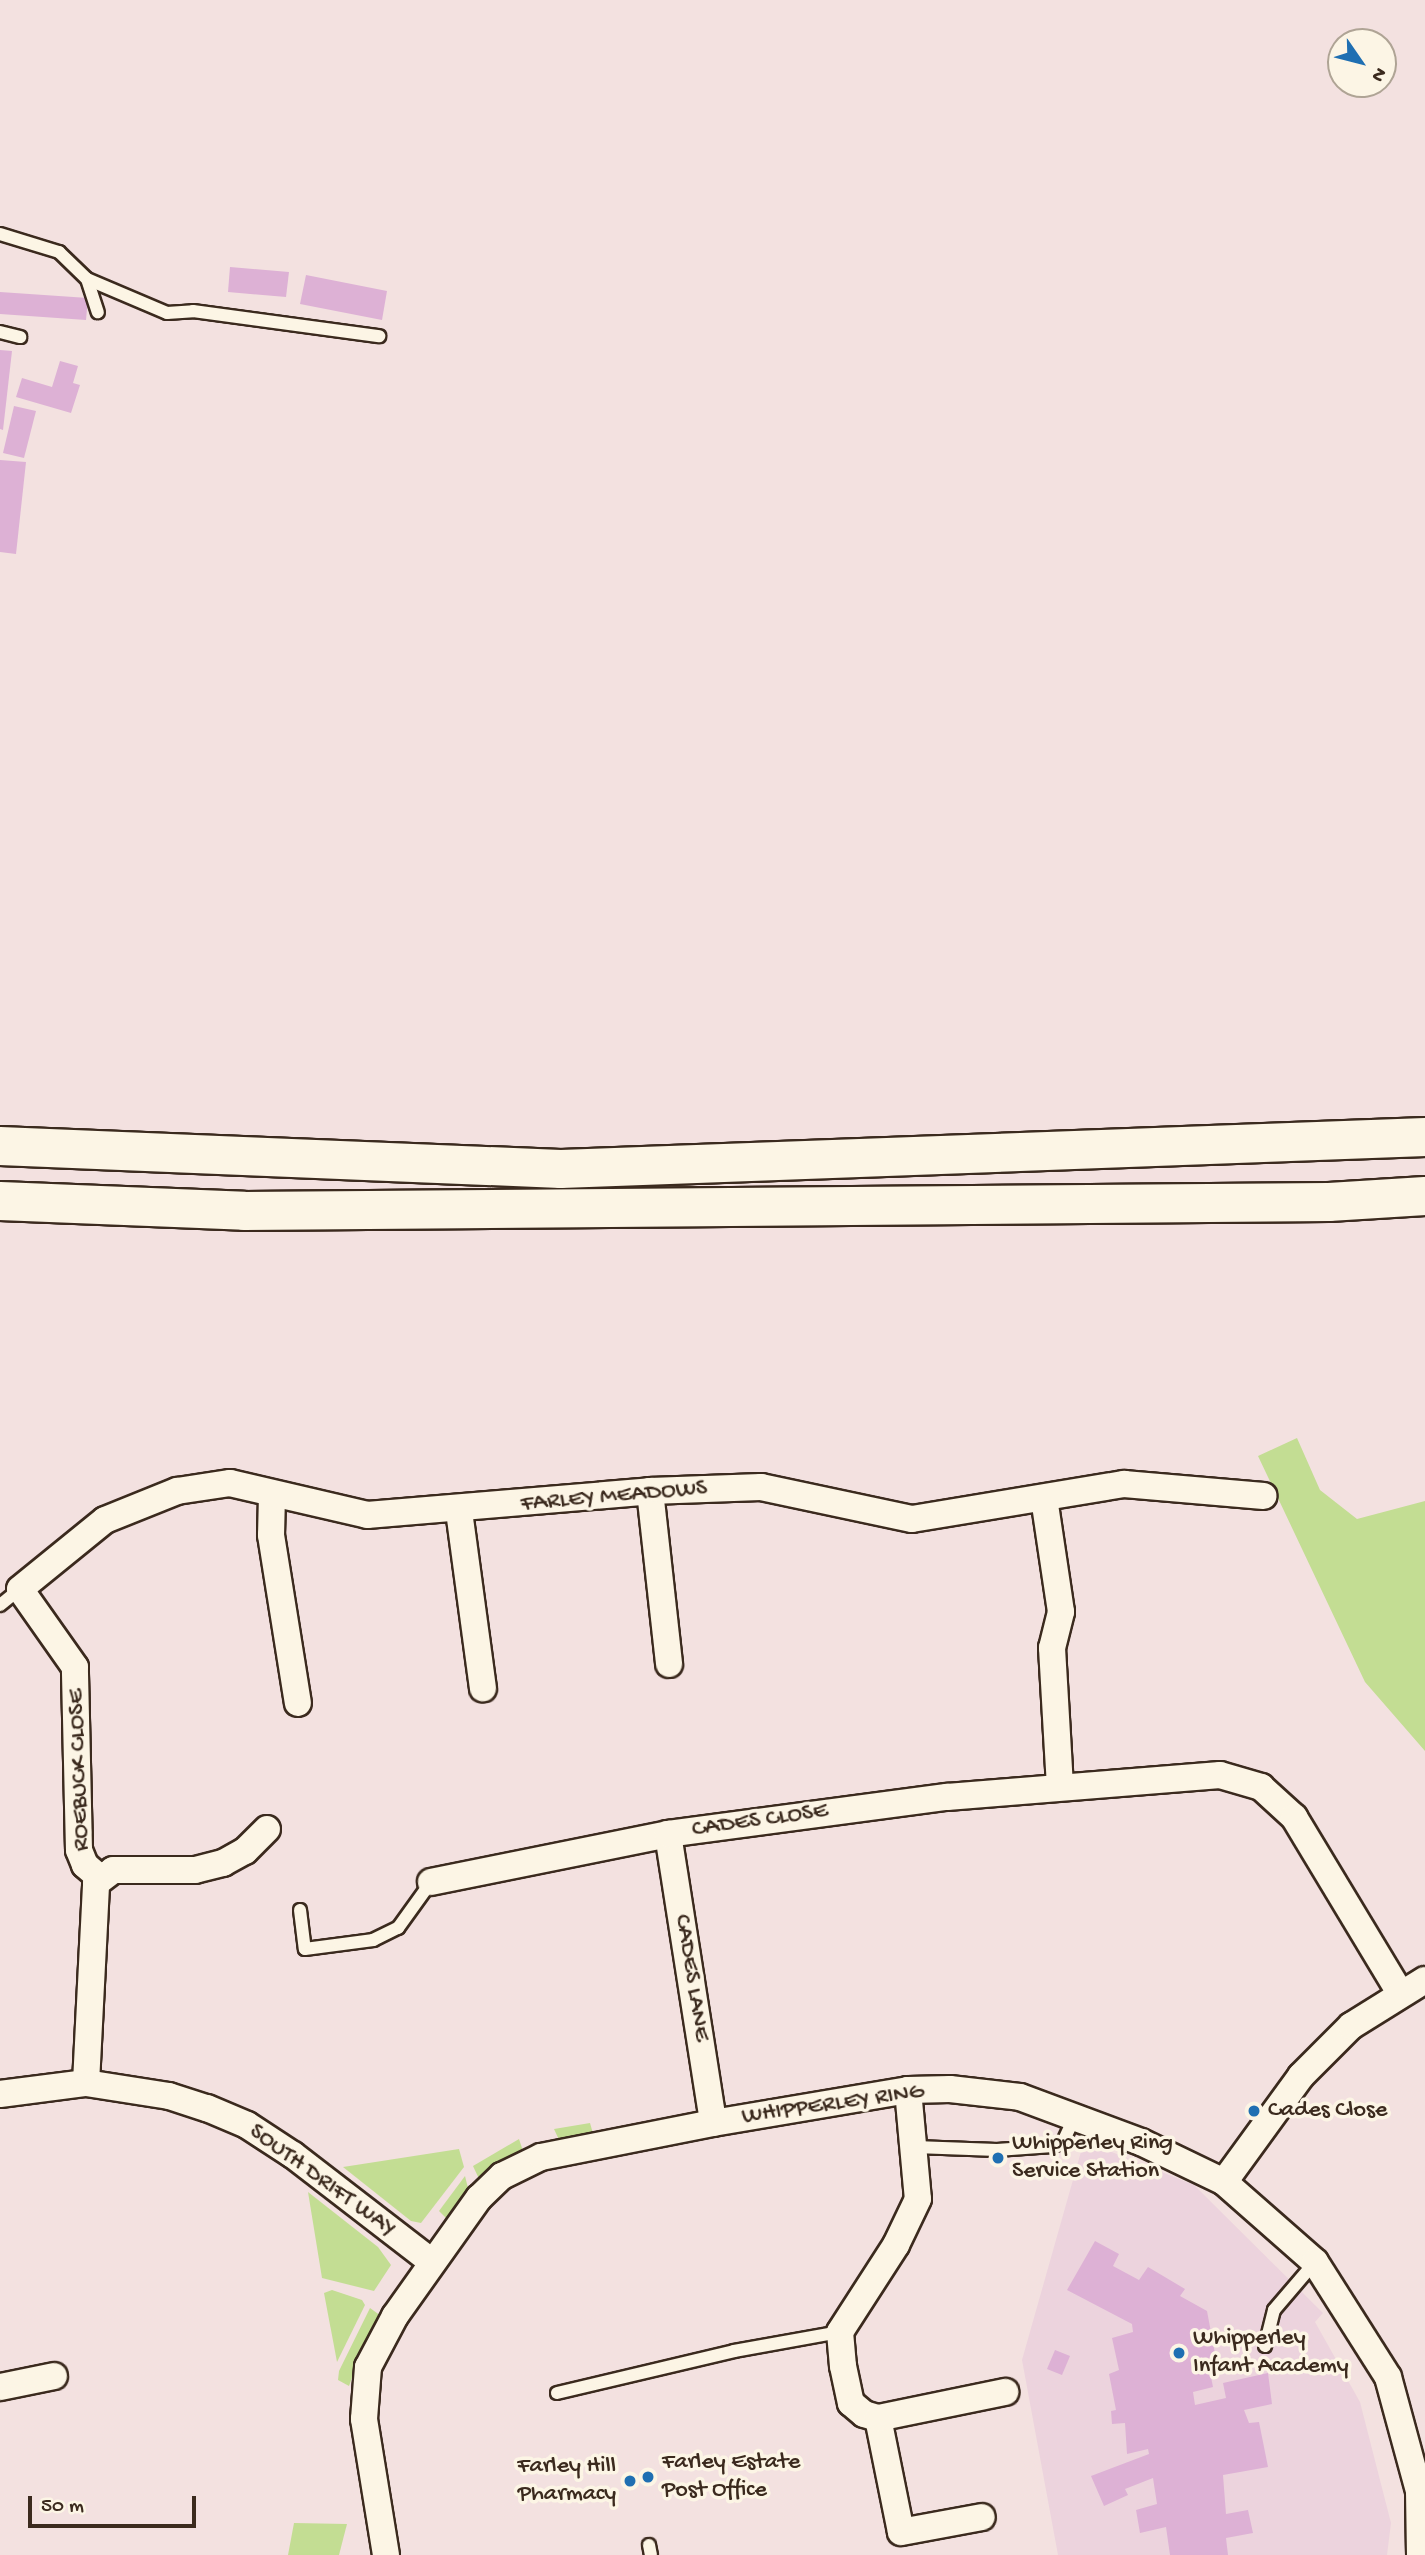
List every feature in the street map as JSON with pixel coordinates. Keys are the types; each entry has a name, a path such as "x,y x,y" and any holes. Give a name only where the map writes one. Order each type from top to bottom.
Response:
{"highway":[{"path":"0,1146 561,1169 1425,1138"},
{"path":"0,1201 256,1211 1329,1202 1425,1196"}],"street":[{"name":"FARLEY MEADOWS","path":"10,1597 105,1520 177,1490 230,1483 366,1515 459,1511 650,1491 761,1487 912,1518 1124,1484 1263,1496"},
{"path":"650,1491 669,1664"},
{"path":"272,1495 271,1535 298,1703"},
{"path":"1044,1498 1061,1612 1052,1648 1060,1787"},
{"path":"459,1511 483,1688"},
{"name":"ROEBUCK CLOSE","path":"10,1597 75,1667 79,1850 85,1865 100,1878"},
{"name":"CADES CLOSE","path":"431,1882 668,1833 947,1797 1220,1775 1261,1787 1294,1817 1399,1993"},
{"name":"ROEBUCK CLOSE","path":"86,2083 93,1892 100,1878 113,1870 195,1870 223,1863 245,1851 267,1829"},
{"name":"CADES LANE","path":"668,1833 713,2123"},
{"path":"1224,2182 1301,2076 1351,2026 1399,1993 1425,1980"},
{"name":"SOUTH DRIFT WAY","path":"0,2094 86,2083 169,2096 247,2126 293,2155 432,2262"},
{"path":"908,2090 918,2199 896,2245 840,2332 851,2403 864,2414 878,2418 1004,2392"},
{"name":"WHIPPERLEY RING","path":"386,2555 364,2419 366,2379 377,2346 432,2262 490,2186 523,2164 713,2123 908,2090 1020,2097 1076,2116 1224,2182 1315,2262 1388,2378 1422,2491 1420,2555"},
{"path":"0,2387 54,2376"},
{"path":"878,2418 901,2532 982,2517"}],"lane":[{"path":"0,234 59,252 87,279 167,313 193,311 379,336"},
{"path":"87,279 98,312"},
{"path":"0,332 20,337"},
{"path":"300,1910 305,1949 373,1940 398,1927 431,1882"},
{"path":"915,2147 1053,2147 1063,2142 1076,2116"},
{"path":"1265,2346 1274,2310 1315,2262"},
{"path":"556,2393 734,2351 840,2332"}],"shaded area":[{"name":"Whipperley Infant Academy","path":"1084,2141 1194,2185 1323,2313 1315,2322 1360,2402 1391,2523 1387,2555 1058,2555 1022,2360"}],"green space":[{"path":"1297,1438 1320,1490 1357,1519 1425,1501 1425,1751 1365,1682 1258,1456"},
{"path":"590,2123 594,2137 560,2142 554,2129"},
{"path":"519,2139 523,2151 480,2181 473,2166"},
{"path":"459,2149 464,2167 421,2223 411,2221 343,2167"},
{"path":"465,2176 469,2192 448,2220 439,2211"},
{"path":"308,2192 378,2247 391,2265 374,2291 322,2278"},
{"path":"332,2290 362,2300 365,2305 337,2362 324,2293"},
{"path":"370,2308 381,2316 365,2342 349,2386 338,2380 339,2371"},
{"path":"294,2523 347,2524 339,2555 288,2555"}],"building":[{"path":"230,267 289,272 286,297 228,292"},
{"path":"306,275 387,291 382,320 300,304"},
{"path":"0,292 88,298 86,320 0,314"},
{"path":"0,350 12,351 3,430 0,429"},
{"path":"60,361 78,366 73,383 80,385 71,413 16,397 22,378 52,387"},
{"path":"14,406 36,411 24,458 3,453"},
{"path":"0,460 26,462 16,554 0,552"},
{"path":"1095,2241 1119,2254 1113,2266 1139,2280 1148,2267 1185,2289 1180,2296 1207,2311 1219,2375 1211,2377 1213,2387 1193,2392 1195,2405 1226,2398 1223,2383 1268,2373 1272,2404 1244,2410 1249,2423 1259,2422 1268,2467 1223,2475 1226,2514 1248,2510 1253,2533 1226,2538 1228,2555 1170,2555 1166,2527 1140,2533 1136,2510 1157,2504 1153,2478 1125,2489 1128,2495 1104,2506 1091,2476 1149,2454 1148,2449 1127,2454 1125,2423 1112,2424 1111,2411 1116,2410 1109,2374 1119,2370 1112,2338 1133,2332 1132,2324 1067,2290"},
{"path":"1055,2350 1070,2356 1062,2375 1047,2369"}],"place":[{"name":"Cades Close","path":"1254,2111"},
{"name":"Whipperley Ring Service Station","path":"998,2158"},
{"name":"Whipperley Infant Academy","path":"1179,2353"},
{"name":"Farley Estate Post Office","path":"648,2477"},
{"name":"Farley Hill Pharmacy","path":"630,2481"}]}
